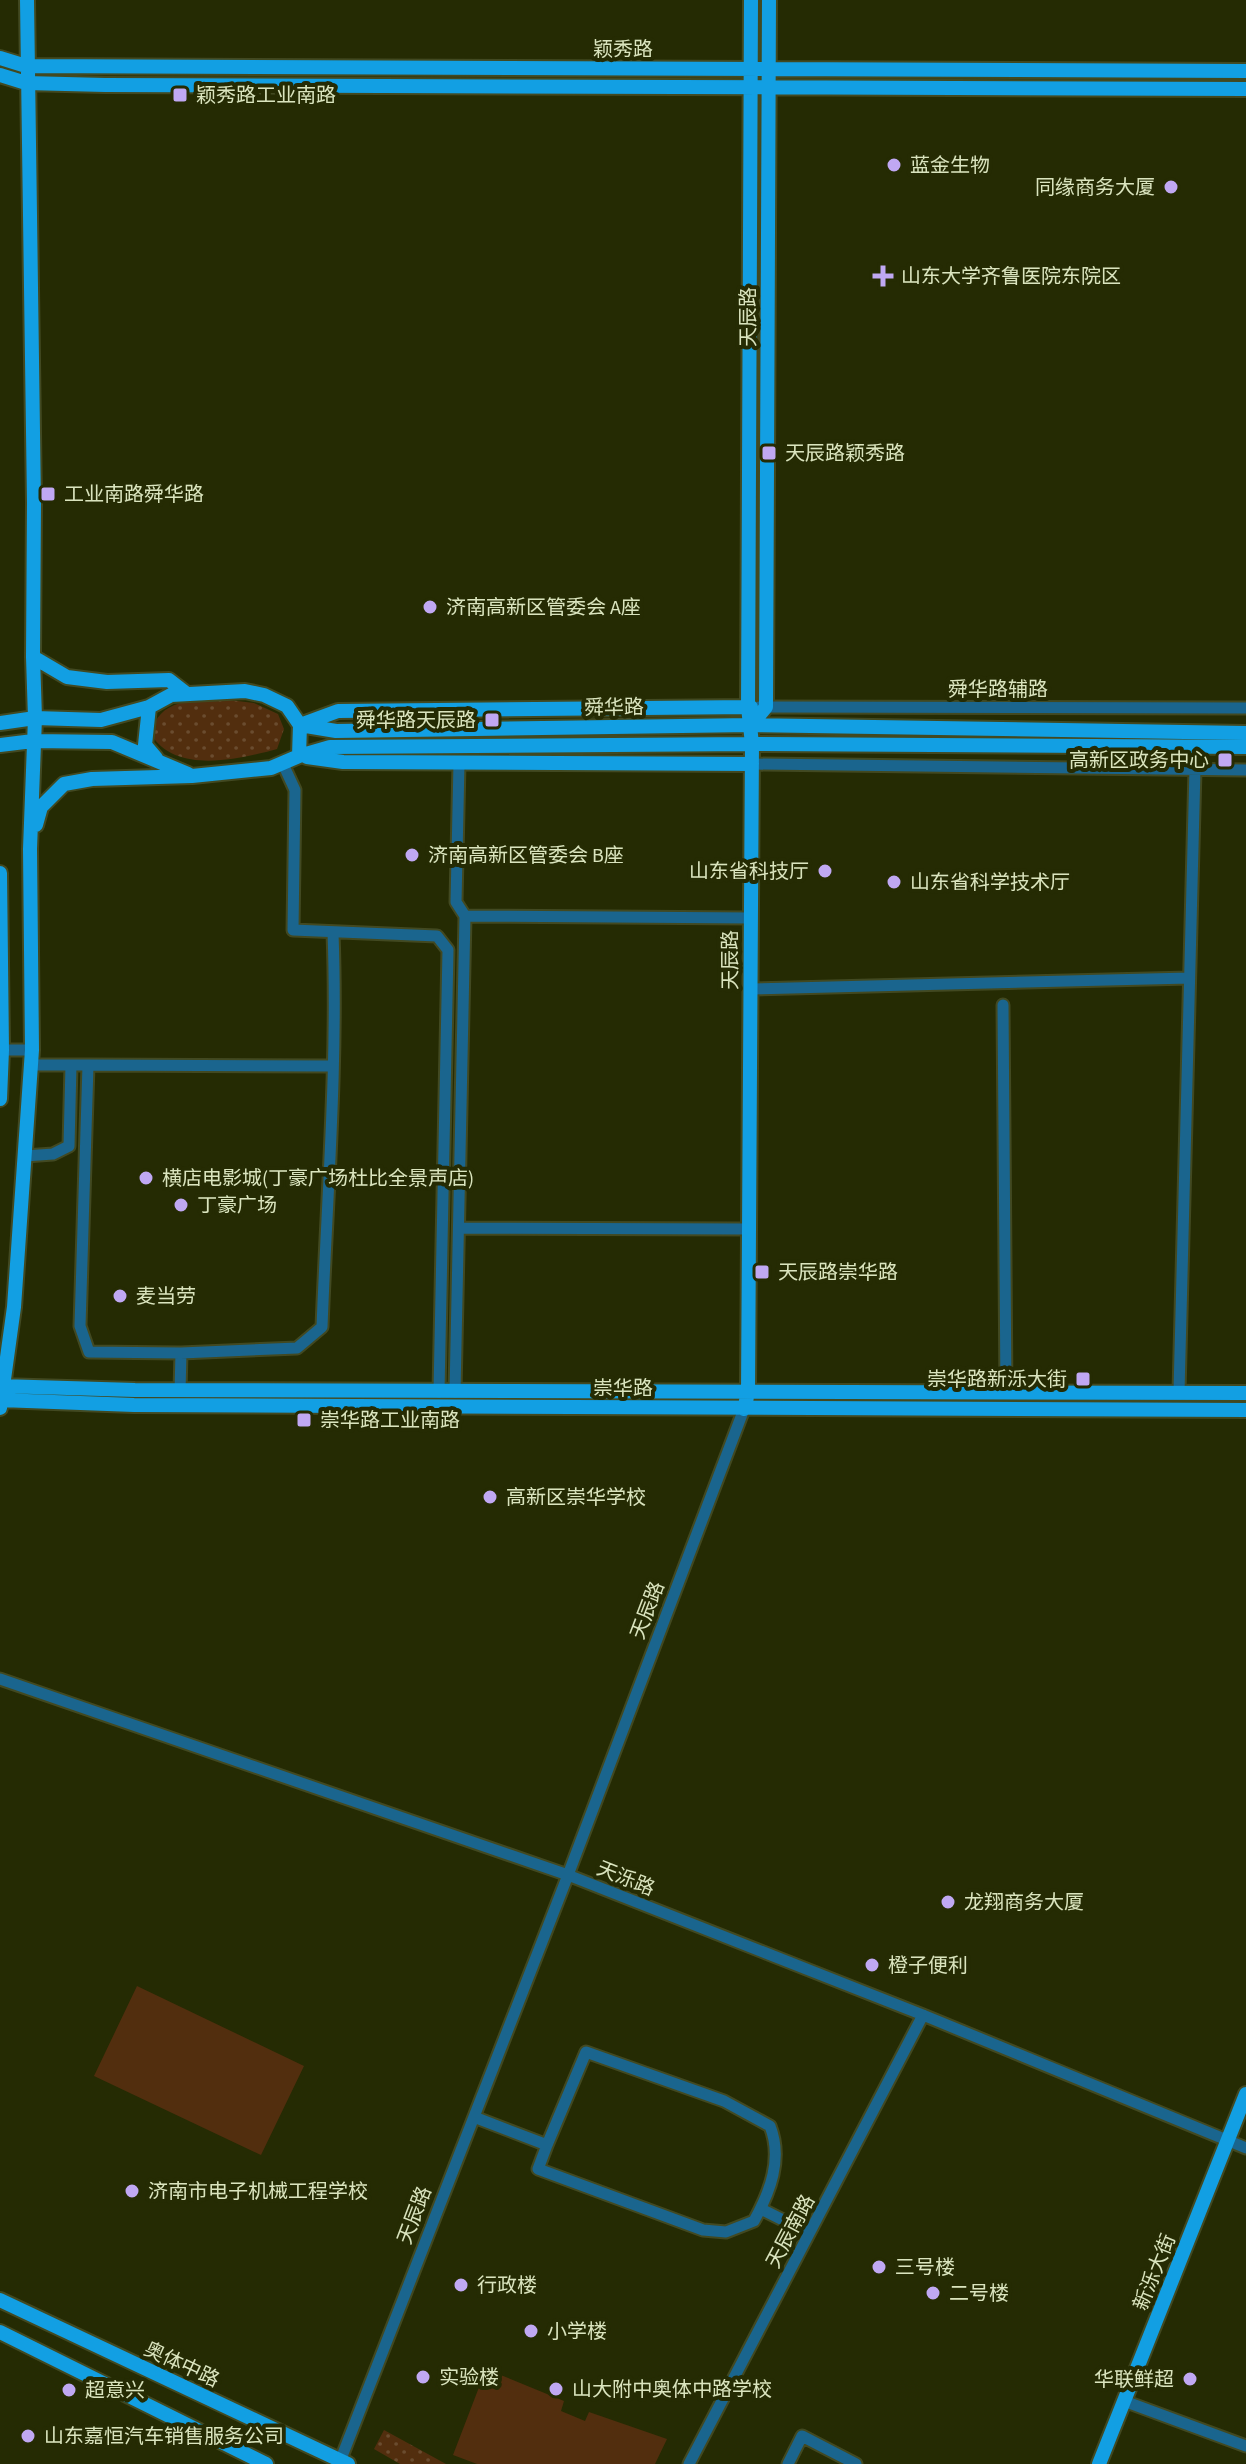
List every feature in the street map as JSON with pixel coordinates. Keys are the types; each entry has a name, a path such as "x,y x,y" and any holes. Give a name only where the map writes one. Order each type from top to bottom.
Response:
{"main road":[{"path":"1,1396 14,1307 32,1050 30,849 35,718 34,503 27,0"},
{"name":"天辰路","path":"751,0 755,707"},
{"name":"天辰路","path":"744,1409 748,1393 751,725 755,707 769,0"},
{"name":"颖秀路","path":"0,58 26,66 1246,71"},
{"name":"颖秀路","path":"0,75 26,83 105,85 1246,89"},
{"path":"33,657 67,677 107,682 169,680 187,694"},
{"path":"0,723 35,718 101,720 149,707 171,695 245,691 264,695 287,706 300,725 299,756 343,762 752,764"},
{"path":"149,707 145,745 159,761"},
{"path":"300,725 338,711 755,707"},
{"name":"舜华路","path":"300,725 336,731 751,725 1246,733"},
{"path":"0,745 33,741 112,742 192,776"},
{"name":"舜华路","path":"30,849 41,807 64,784 92,779 192,776 271,768 330,747 752,744 1246,747"},
{"path":"0,873 0,1099"},
{"name":"崇华路","path":"1,1396 180,1391 1246,1393"},
{"name":"崇华路","path":"1,1396 134,1405 1246,1410"},
{"name":"新泺大街","path":"1099,2464 1246,2094"},
{"name":"奥体中路","path":"0,2300 342,2463"},
{"path":"0,2332 266,2464"}],"street":[{"name":"舜华路辅路","path":"755,707 1246,708"},
{"path":"455,1392 465,916 456,902 459,763"},
{"path":"283,764 295,790 293,930 437,936 448,950 439,1392"},
{"path":"752,764 1246,770"},
{"path":"1179,1392 1195,769"},
{"path":"465,916 751,918"},
{"path":"88,1065 80,1326 89,1352 181,1353 297,1348 322,1327 332,1066 333,933"},
{"path":"750,989 1189,978"},
{"path":"1003,1005 1006,1392"},
{"path":"1,1050 32,1050"},
{"path":"31,1065 332,1066"},
{"path":"25,1156 53,1154 69,1146 71,1065"},
{"path":"459,1228 749,1229"},
{"path":"180,1391 181,1353"},
{"name":"天辰路","path":"342,2463 744,1409"},
{"name":"天泺路","path":"0,1679 568,1875 923,2015 1246,2148"},
{"name":"天辰南路","path":"689,2464 923,2015"},
{"path":"586,2052 724,2101 770,2126 775,2139 773,2181 754,2221 726,2232 703,2230 538,2169 547,2145 586,2052"},
{"path":"474,2117 547,2145"},
{"path":"761,2209 809,2233"},
{"path":"1124,2401 1246,2446"},
{"path":"788,2464 802,2436 856,2464"}],"shaded area":[{"path":"221,699 254,703 278,714 284,729 277,749 245,757 209,761 192,759 162,747 151,734 155,722 169,708 188,701"},
{"path":"137,1986 304,2066 261,2155 94,2076"},
{"path":"486,2369 564,2401 561,2411 585,2421 589,2412 667,2439 655,2464 477,2464 453,2455"},
{"path":"384,2430 446,2464 400,2464 374,2449"}],"place":[{"name":"颖秀路工业南路","path":"180,95"},
{"name":"蓝金生物","path":"894,165"},
{"name":"同缘商务大厦","path":"1171,187"},
{"name":"山东大学齐鲁医院东院区","path":"883,276"},
{"name":"天辰路颖秀路","path":"769,453"},
{"name":"工业南路舜华路","path":"48,494"},
{"name":"济南高新区管委会 A座","path":"430,607"},
{"name":"舜华路天辰路","path":"492,720"},
{"name":"高新区政务中心","path":"1225,760"},
{"name":"济南高新区管委会 B座","path":"412,855"},
{"name":"山东省科技厅","path":"825,871"},
{"name":"山东省科学技术厅","path":"894,882"},
{"name":"横店电影城(丁豪广场杜比全景声店)","path":"146,1178"},
{"name":"丁豪广场","path":"181,1205"},
{"name":"天辰路崇华路","path":"762,1272"},
{"name":"麦当劳","path":"120,1296"},
{"name":"崇华路新泺大街","path":"1083,1379"},
{"name":"崇华路工业南路","path":"304,1420"},
{"name":"高新区崇华学校","path":"490,1497"},
{"name":"龙翔商务大厦","path":"948,1902"},
{"name":"橙子便利","path":"872,1965"},
{"name":"济南市电子机械工程学校","path":"132,2191"},
{"name":"三号楼","path":"879,2267"},
{"name":"行政楼","path":"461,2285"},
{"name":"二号楼","path":"933,2293"},
{"name":"小学楼","path":"531,2331"},
{"name":"实验楼","path":"423,2377"},
{"name":"华联鲜超","path":"1190,2379"},
{"name":"山大附中奥体中路学校","path":"556,2389"},
{"name":"超意兴","path":"69,2390"},
{"name":"山东嘉恒汽车销售服务公司","path":"28,2436"}]}
